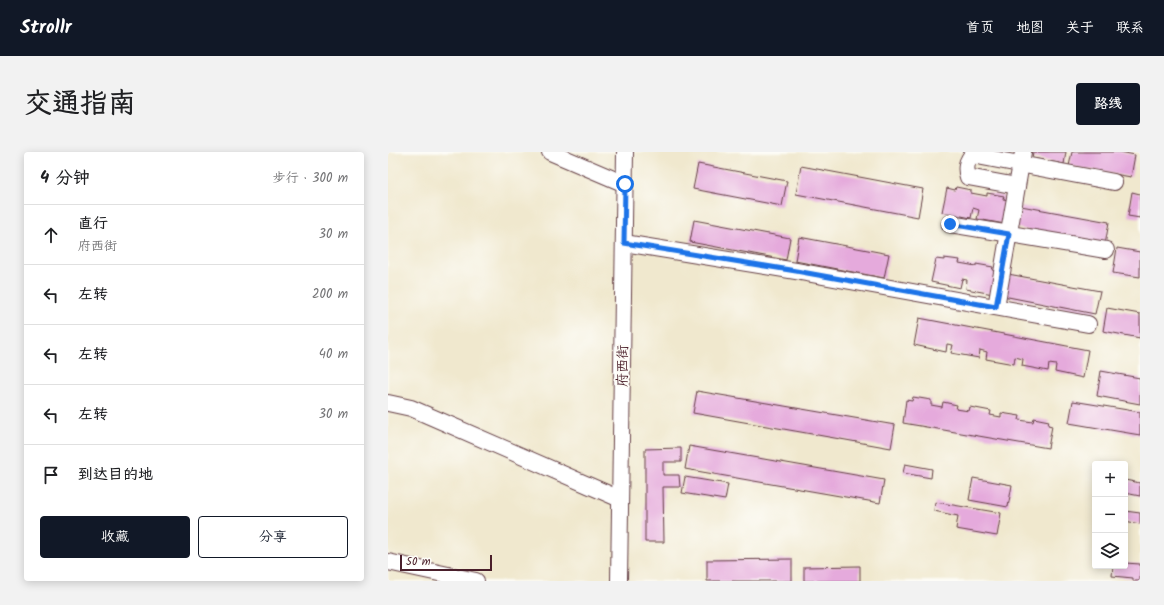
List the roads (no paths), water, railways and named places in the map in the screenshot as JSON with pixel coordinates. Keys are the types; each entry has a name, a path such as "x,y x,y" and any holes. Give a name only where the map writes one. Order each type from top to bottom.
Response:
{"street":[{"path":"550,152 625,184"},
{"name":"府西街","path":"619,581 625,152"},
{"path":"1017,186 968,177 966,171 967,161 972,155 1022,158 1114,182"},
{"path":"996,307 1022,158"},
{"path":"950,224 1106,250"},
{"path":"624,243 796,271 1088,324"},
{"path":"388,403 411,408 620,499"},
{"path":"388,562 476,581"}]}
